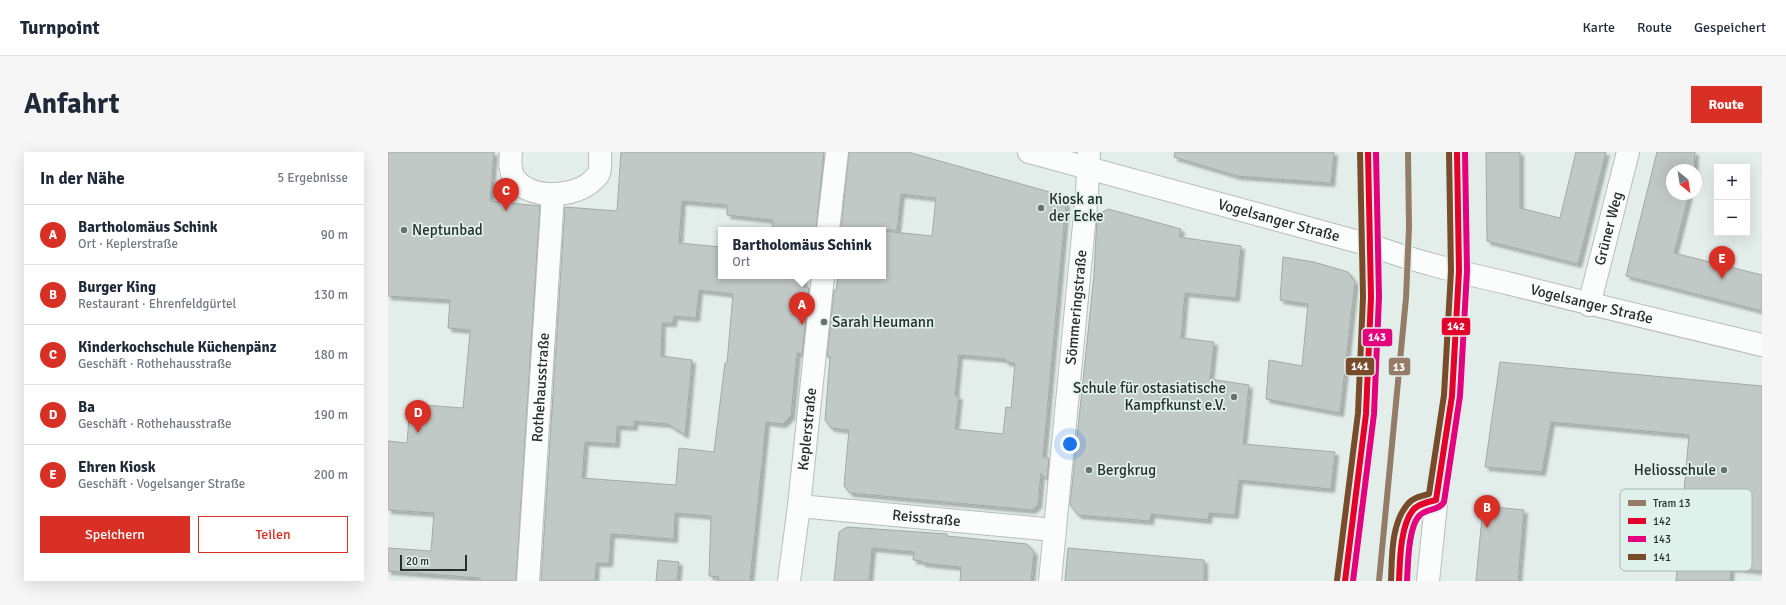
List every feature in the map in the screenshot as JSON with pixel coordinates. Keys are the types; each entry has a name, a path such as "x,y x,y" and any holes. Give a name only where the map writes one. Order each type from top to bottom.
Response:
{"street":[{"path":"511,152 510,169 514,178 527,187 553,194 570,194 589,185 599,174 600,152"},
{"path":"828,227 837,152"},
{"name":"Vogelsanger Straße","path":"1029,152 1089,160 1370,245 1398,256 1589,305 1762,345"},
{"path":"1345,581 1366,414 1371,298 1368,152"},
{"path":"1428,581 1438,485 1452,396 1458,272 1457,152"},
{"name":"Grüner Weg","path":"1589,305 1628,152"},
{"name":"Sömmeringstraße","path":"1050,581 1089,160"},
{"name":"Rothehausstraße","path":"528,581 553,194"},
{"name":"Keplerstraße","path":"789,581 799,506 823,279"},
{"name":"Reisstraße","path":"799,506 1054,530"}],"building":[{"path":"388,152 494,152 490,201 540,206 516,581 480,581 480,578 388,571 388,548 431,551 434,513 388,510 388,441 407,443 410,404 463,408 470,330 448,328 450,300 388,296"},
{"path":"621,152 824,152 816,227 772,227 773,220 727,215 727,205 682,201 679,243 718,247 718,279 804,279 803,287 809,288 802,354 797,353 791,416 783,424 766,422 750,581 718,581 719,577 709,576 711,516 675,513 674,539 611,534 609,563 596,563 595,581 541,581 565,207 617,211","holes":["699,290 733,294 727,363 725,363 714,452 679,448 676,485 582,478 585,442 616,444 617,426 634,427 634,421 668,424 685,435 692,360 661,356 662,323 673,323 674,316 696,318"]},
{"path":"849,152 908,152 1060,195 1066,204 1043,457 1049,458 1047,480 1041,473 1038,505 1032,510 850,493 844,486 849,430 831,428 825,420 830,357 827,357 834,290 836,290 838,279 886,279 886,231 932,236 936,198 901,194 897,230 886,230 886,227 841,227","holes":["959,355 1005,359 1006,362 1015,363 1011,408 1006,407 1003,434 955,429 959,396 955,396"]},
{"path":"1175,152 1334,152 1331,183 1237,176 1174,157"},
{"path":"1486,152 1520,152 1520,208 1560,218 1576,152 1606,152 1578,264 1487,241"},
{"path":"1657,152 1695,152 1694,164 1666,164 1666,200 1687,200 1674,253 1762,275 1762,311 1626,276"},
{"path":"1108,209 1181,229 1179,237 1241,246 1236,298 1185,293 1181,338 1214,342 1210,379 1249,385 1243,444 1335,452 1331,489 1239,480 1235,515 1209,513 1208,520 1151,514 1150,521 1078,515 1070,505 1094,275 1097,215"},
{"path":"1283,257 1314,262 1348,272 1355,282 1340,413 1266,399 1269,360 1302,366 1308,304 1280,300"},
{"name":"Heliosschule","path":"1500,362 1762,386 1762,571 1752,570 1752,489 1684,489 1689,435 1551,422 1542,472 1485,467"},
{"path":"1483,506 1524,510 1518,581 1476,581"},
{"path":"847,527 947,534 947,536 1027,544 1034,552 1031,581 960,581 961,567 922,563 922,561 913,560 914,552 872,548 869,581 834,581 839,532"},
{"path":"1068,548 1204,560 1204,581 1065,581"},
{"path":"658,560 679,562 677,581 656,581"},
{"name":"Heliosschule","path":"1677,571 1731,571 1730,581 1676,581"}],"tram line":[{"name":"13","path":"1379,581 1406,298 1409,227 1408,152"}],"transit line":[{"name":"141","path":"1337,580 1358,413 1363,297 1360,152"},
{"name":"142","path":"1345,581 1366,414 1371,297 1368,152"},
{"name":"143","path":"1353,581 1374,414 1379,297 1376,152"},
{"name":"141","path":"1391,581 1393,541 1398,522 1402,513 1411,501 1429,494 1444,395 1451,271 1449,152"},
{"name":"142","path":"1436,500 1452,396 1459,271 1457,152"},
{"name":"143","path":"1407,581 1409,546 1416,520 1426,511 1439,507 1444,502 1460,396 1467,271 1465,152"},
{"name":"142","path":"1399,581 1405,525 1413,510 1418,506 1436,500"}],"place":[{"name":"Kiosk an der Ecke","path":"1041,208"},
{"name":"Kinderkochschule Küchenpänz","path":"506,211"},
{"name":"Neptunbad","path":"404,230"},
{"name":"Ehren Kiosk","path":"1722,279"},
{"name":"Sarah Heumann","path":"824,322"},
{"name":"Bartholomäus Schink","path":"802,325"},
{"name":"Schule für ostasiatische Kampfkunst e.V.","path":"1234,397"},
{"name":"Ba","path":"418,433"},
{"name":"Bergkrug","path":"1089,470"},
{"name":"Heliosschule","path":"1724,470"},
{"name":"Burger King","path":"1487,528"}]}
